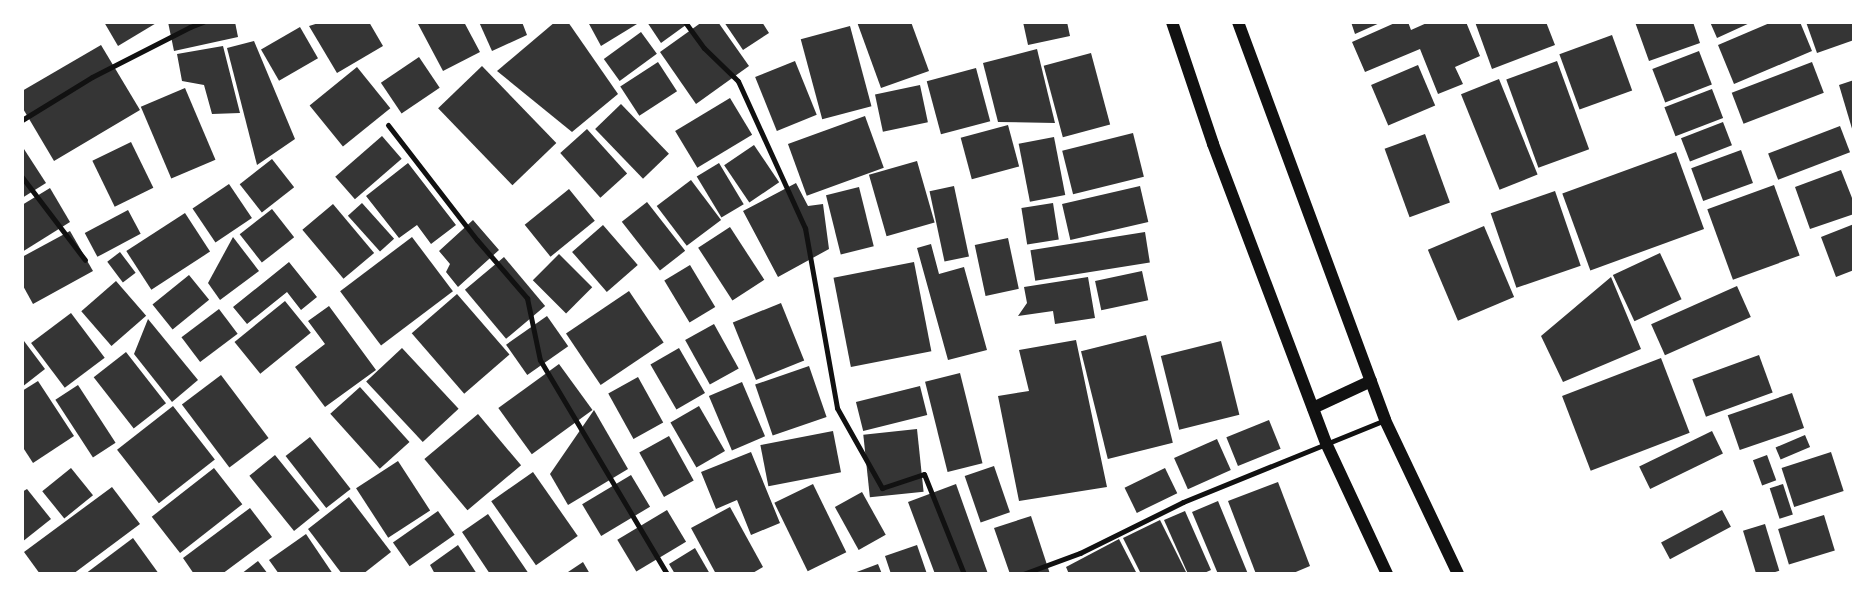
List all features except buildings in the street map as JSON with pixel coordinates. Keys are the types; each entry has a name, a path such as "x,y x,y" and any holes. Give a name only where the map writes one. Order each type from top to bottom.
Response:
{"main road":[{"path":"1172,22 1213,144 1326,443 1387,574"},
{"path":"1238,22 1385,420 1458,574"},
{"path":"1313,408 1371,381"}],"street":[{"path":"22,120 92,78 190,26 203,22"},
{"path":"685,22 704,48 738,81 805,228 837,408 882,488 924,474 964,574"},
{"path":"388,125 477,240 527,298 540,360 667,574"},
{"path":"22,177 85,260"},
{"path":"1023,574 1080,553 1183,502 1385,420"}]}
